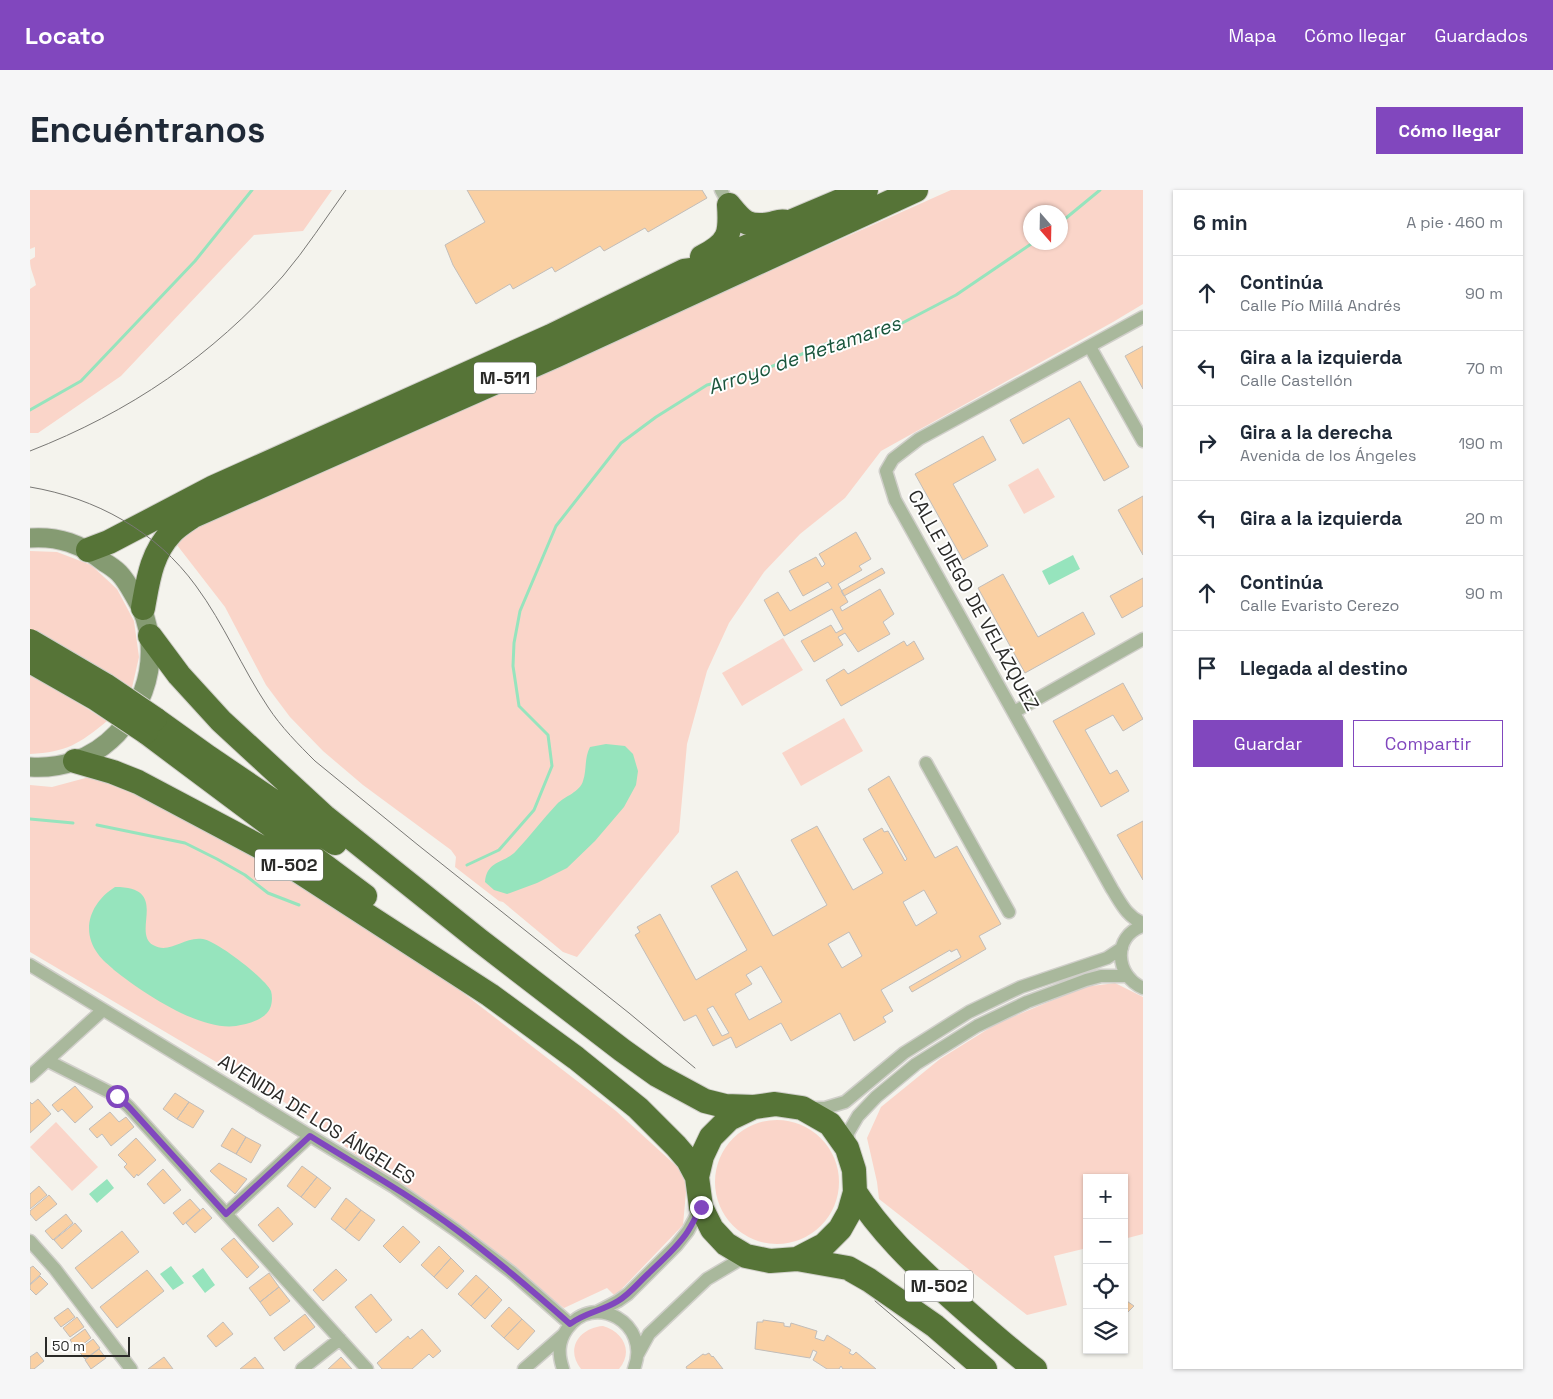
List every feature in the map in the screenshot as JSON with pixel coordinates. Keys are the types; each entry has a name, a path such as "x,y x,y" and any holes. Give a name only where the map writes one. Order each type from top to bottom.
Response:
{"highway":[{"name":"M-511","path":"88,550 109,542 214,487 472,373 684,271 699,269 708,265 786,229 790,222 866,190"},
{"name":"M-511","path":"142,608 149,575 156,554 171,532 192,516 530,367 916,190"},
{"path":"725,197 742,221 755,225 781,221 790,222"},
{"path":"684,271 694,260 713,252 726,242 731,228 725,197"},
{"name":"M-502","path":"150,636 179,675 222,721 324,816 480,940 657,1075 705,1101 725,1106 754,1107 775,1104 802,1108 830,1124 848,1148 854,1170 855,1192 849,1213 840,1228 824,1245 797,1259"},
{"name":"M-502","path":"30,641 105,685 151,726 490,995 576,1058 638,1108 688,1160 697,1177 701,1207 712,1229 726,1244 746,1256 770,1261 797,1259 848,1268 869,1280 935,1326 985,1369"},
{"name":"M-502","path":"30,661 95,698 208,757 480,940"},
{"name":"M-502","path":"75,761 113,772 138,782 266,850 490,995"},
{"name":"M-502","path":"697,1177 702,1156 711,1137 729,1119 754,1107"},
{"name":"M-502","path":"855,1192 865,1209 894,1243 919,1268 976,1320 1035,1369"}],"street":[{"name":"CALLE DIEGO DE VELÁZQUEZ","path":"1143,318 920,440 893,459 886,471 895,500 1126,912 1143,924"},
{"path":"1090,346 1143,441"},
{"name":"M-511","path":"30,538 42,537 66,541 88,550 121,574 142,608 150,636 150,667 142,698 126,725 103,746 75,761 46,768 30,767"},
{"path":"1014,712 1143,639"},
{"path":"926,762 1009,912"},
{"path":"1143,924 1131,933 1122,948 1120,959 1122,968 1127,976 1132,982 1143,988"},
{"path":"802,1108 824,1108 845,1102 904,1052 969,1012 1021,987 1107,958 1122,948"},
{"name":"AVENIDA DE LOS ÁNGELES","path":"30,965 394,1187 458,1231 511,1272 566,1330"},
{"path":"848,1148 848,1133 858,1116 876,1097 916,1064 961,1035 1026,1002 1086,980 1101,976 1127,976"},
{"path":"30,1076 103,1010"},
{"path":"48,1060 117,1096 129,1107 368,1369"},
{"path":"226,1214 310,1136"},
{"path":"524,1369 582,1316 597,1312 628,1294 676,1246 688,1231 701,1207"},
{"path":"30,1241 55,1269 131,1369"},
{"path":"634,1369 638,1354 649,1334 708,1280 746,1256"},
{"path":"597,1312 610,1314 622,1320 631,1329 637,1341 638,1354"},
{"path":"563,1369 559,1359 559,1346 566,1330"},
{"path":"302,1369 340,1339"}],"shaded area":[{"path":"30,190 332,190 303,231 254,235 121,376 38,433 30,433 30,289 36,285 30,264 30,260 35,257 35,247 30,249"},
{"path":"951,190 1143,190 1143,304 881,451 845,498 800,534 764,572 729,623 707,671 687,744 679,832 577,957 563,952 503,902 499,901 455,867 456,857 451,850 363,785 323,751 290,717 266,685 225,607 177,545 183,536 194,528"},
{"path":"1038,468 1055,497 1024,514 1008,485"},
{"path":"30,551 57,552 91,565 117,589 134,621 139,657 131,692 30,630"},
{"path":"1073,555 1080,569 1049,585 1042,571"},
{"path":"783,638 803,670 742,706 722,673"},
{"path":"30,673 107,721 88,736 63,749 30,754"},
{"path":"844,718 863,751 801,786 782,753"},
{"path":"606,744 625,746 633,754 638,771 636,785 624,807 595,841 567,868 537,883 507,894 494,890 485,882 489,870 516,851 560,801 579,788 584,777 590,747"},
{"path":"93,776 180,809 445,979 616,1111 684,1173 686,1192 683,1225 615,1296 607,1288 564,1308 289,1105 30,952 30,785 52,787"},
{"path":"115,887 132,889 141,894 146,902 147,939 153,945 165,948 189,940 203,939 219,946 251,970 271,991 272,1003 267,1013 257,1020 236,1026 221,1026 205,1022 155,999 114,970 100,956 93,945 89,926 94,908"},
{"path":"1115,983 1143,997 1143,1234 1128,1238 1128,1174 1083,1174 1083,1249 1054,1256 1067,1305 1027,1315 879,1199 867,1138 881,1107 940,1059 996,1024 1084,987"},
{"path":"777,1120 801,1125 812,1130 821,1138 829,1147 834,1158 839,1182 834,1206 829,1217 821,1226 812,1234 801,1239 777,1244 753,1239 742,1234 733,1226 725,1217 720,1206 715,1182 720,1158 725,1147 733,1138 742,1130 753,1125"},
{"path":"56,1122 98,1167 72,1191 30,1147"},
{"path":"107,1179 114,1188 97,1203 89,1194"},
{"path":"171,1266 184,1283 173,1290 160,1274"},
{"path":"203,1268 215,1285 205,1293 192,1276"},
{"path":"603,1326 621,1337 626,1349 626,1356 623,1362 619,1369 581,1369 574,1354 577,1341 587,1331"}],"building":[{"path":"467,190 702,190 707,198 648,232 645,228 604,251 600,246 555,272 552,267 513,289 510,284 476,304 453,265 445,245 485,222"},
{"path":"1143,346 1143,389 1125,356"},
{"path":"1080,381 1129,467 1104,481 1069,418 1023,444 1010,420"},
{"path":"983,436 996,460 953,484 988,546 963,560 915,474"},
{"path":"1143,496 1143,555 1118,510"},
{"path":"856,532 871,559 859,566 862,570 838,584 848,602 840,607 842,611 880,589 894,614 883,622 890,634 858,652 845,633 838,637 843,645 814,662 801,641 831,625 836,633 843,629 832,609 784,636 764,600 778,592 790,611 832,588 828,582 803,596 789,571 816,557 822,567 825,564 819,554"},
{"path":"882,568 885,573 844,596 841,591"},
{"path":"1003,574 1038,637 1083,612 1095,634 1025,673 978,588"},
{"path":"1143,578 1143,606 1122,618 1110,596"},
{"path":"904,641 907,646 914,641 924,659 841,706 826,680 844,669 848,674"},
{"path":"1123,683 1143,719 1123,731 1113,715 1085,730 1110,774 1117,770 1129,791 1101,807 1053,721"},
{"path":"889,776 935,858 957,846 1001,924 979,936 986,949 912,992 909,987 961,957 957,949 951,952 950,950 881,990 893,1011 883,1017 886,1022 854,1041 840,1013 791,1041 781,1023 736,1048 731,1037 713,1046 696,1015 684,1021 635,935 640,932 637,927 660,914 696,980 747,950 711,886 737,871 773,936 827,905 791,840 817,826 853,890 883,873 863,839 882,828 884,832 888,831 905,861 907,859 868,789","holes":["924,890 937,913 916,926 903,902","849,932 862,956 842,968 828,944","761,966 782,1002 749,1020 735,994 752,984 746,975","713,1006 729,1033 722,1036 707,1009"]},
{"path":"1143,821 1143,880 1117,835"},
{"path":"75,1086 93,1107 75,1123 62,1109 58,1112 52,1105"},
{"path":"175,1093 189,1102 177,1119 163,1109"},
{"path":"38,1099 51,1114 30,1133 30,1102 32,1104"},
{"path":"189,1102 204,1111 193,1128 177,1119"},
{"path":"110,1112 119,1122 126,1117 134,1127 111,1146 102,1134 97,1138 89,1129"},
{"path":"232,1128 246,1137 236,1154 221,1146"},
{"path":"246,1137 261,1145 251,1163 236,1154"},
{"path":"136,1138 156,1160 134,1178 124,1167 127,1164 118,1155"},
{"path":"219,1163 247,1179 235,1194 210,1171"},
{"path":"302,1166 317,1177 301,1197 287,1186"},
{"path":"163,1169 181,1190 164,1204 147,1184"},
{"path":"317,1177 331,1188 315,1208 301,1197"},
{"path":"39,1186 47,1195 30,1209 30,1194"},
{"path":"49,1195 57,1204 36,1221 30,1214 30,1211"},
{"path":"346,1198 361,1210 345,1230 331,1219"},
{"path":"190,1199 200,1210 183,1225 173,1213"},
{"path":"278,1207 293,1224 273,1242 258,1225"},
{"path":"203,1208 212,1218 195,1233 186,1223"},
{"path":"361,1210 375,1220 359,1241 345,1230"},
{"path":"66,1214 73,1223 53,1240 45,1231"},
{"path":"75,1223 82,1231 62,1249 54,1240"},
{"path":"403,1226 420,1242 400,1263 383,1246"},
{"path":"122,1231 139,1252 92,1289 75,1268"},
{"path":"234,1238 259,1267 247,1278 221,1249"},
{"path":"439,1246 451,1258 434,1277 421,1265"},
{"path":"451,1258 464,1271 447,1289 434,1277"},
{"path":"33,1266 41,1274 30,1284 30,1268"},
{"path":"336,1269 347,1280 323,1301 313,1290"},
{"path":"147,1270 164,1291 117,1328 100,1307"},
{"path":"269,1273 279,1287 260,1302 249,1288"},
{"path":"476,1275 489,1287 471,1306 458,1294"},
{"path":"40,1276 48,1284 36,1295 30,1289 30,1285"},
{"path":"279,1287 290,1301 270,1316 260,1302"},
{"path":"489,1287 502,1300 485,1319 471,1306"},
{"path":"371,1294 392,1320 376,1333 355,1307"},
{"path":"1128,1302 1134,1306 1128,1312"},
{"path":"509,1307 522,1319 504,1338 491,1326"},
{"path":"68,1308 75,1317 61,1327 54,1318"},
{"path":"305,1314 315,1327 284,1351 274,1338"},
{"path":"77,1317 84,1327 70,1337 63,1328"},
{"path":"522,1319 535,1331 518,1350 504,1338"},
{"path":"763,1320 784,1323 784,1326 790,1327 791,1323 817,1331 815,1338 824,1341 827,1335 851,1350 849,1353 853,1355 856,1352 876,1369 843,1369 841,1366 839,1369 827,1369 813,1360 817,1352 813,1350 810,1358 755,1349 757,1322 763,1322"},
{"path":"223,1322 233,1334 216,1347 207,1336"},
{"path":"85,1329 91,1338 77,1349 70,1340"},
{"path":"422,1329 441,1351 433,1358 429,1354 412,1369 382,1369 377,1363 408,1336 410,1339"},
{"path":"93,1339 100,1348 85,1359 78,1350"},
{"path":"99,1349 106,1358 91,1369 85,1360"},
{"path":"37,1352 44,1361 34,1369 30,1369 30,1357"},
{"path":"709,1353 723,1369 687,1369 686,1367 703,1354"},
{"path":"164,1357 173,1369 148,1369"},
{"path":"255,1357 264,1369 240,1369"},
{"path":"341,1357 352,1369 328,1369"}],"waterway":[{"path":"30,410 81,381 195,261 252,190"},
{"name":"Arroyo de Retamares","path":"1068,216 1100,190"},
{"name":"Arroyo de Retamares","path":"467,865 499,850 534,810 552,766 548,735 519,706 513,666 514,643 520,611 556,526 621,443 656,417 707,385 753,374 829,343 887,331 956,295 1023,249"},
{"name":"Arroyo de Retamares","path":"30,819 73,823"},
{"name":"Arroyo de Retamares","path":"97,825 185,843 245,875 268,893 299,905"}],"tram line":[{"path":"30,451 67,436 135,400 167,379 228,332 283,276 308,245 346,190"},
{"path":"30,487 78,499 101,509 143,533 162,549 180,566 196,586 273,714 290,736 315,761 695,1068"},
{"path":"875,1301 955,1369"}],"route":[{"path":"117,1096 226,1214 310,1136 394,1187 458,1231 511,1272 570,1324 578,1318 597,1312 628,1294 676,1246 688,1231 701,1207"}]}
